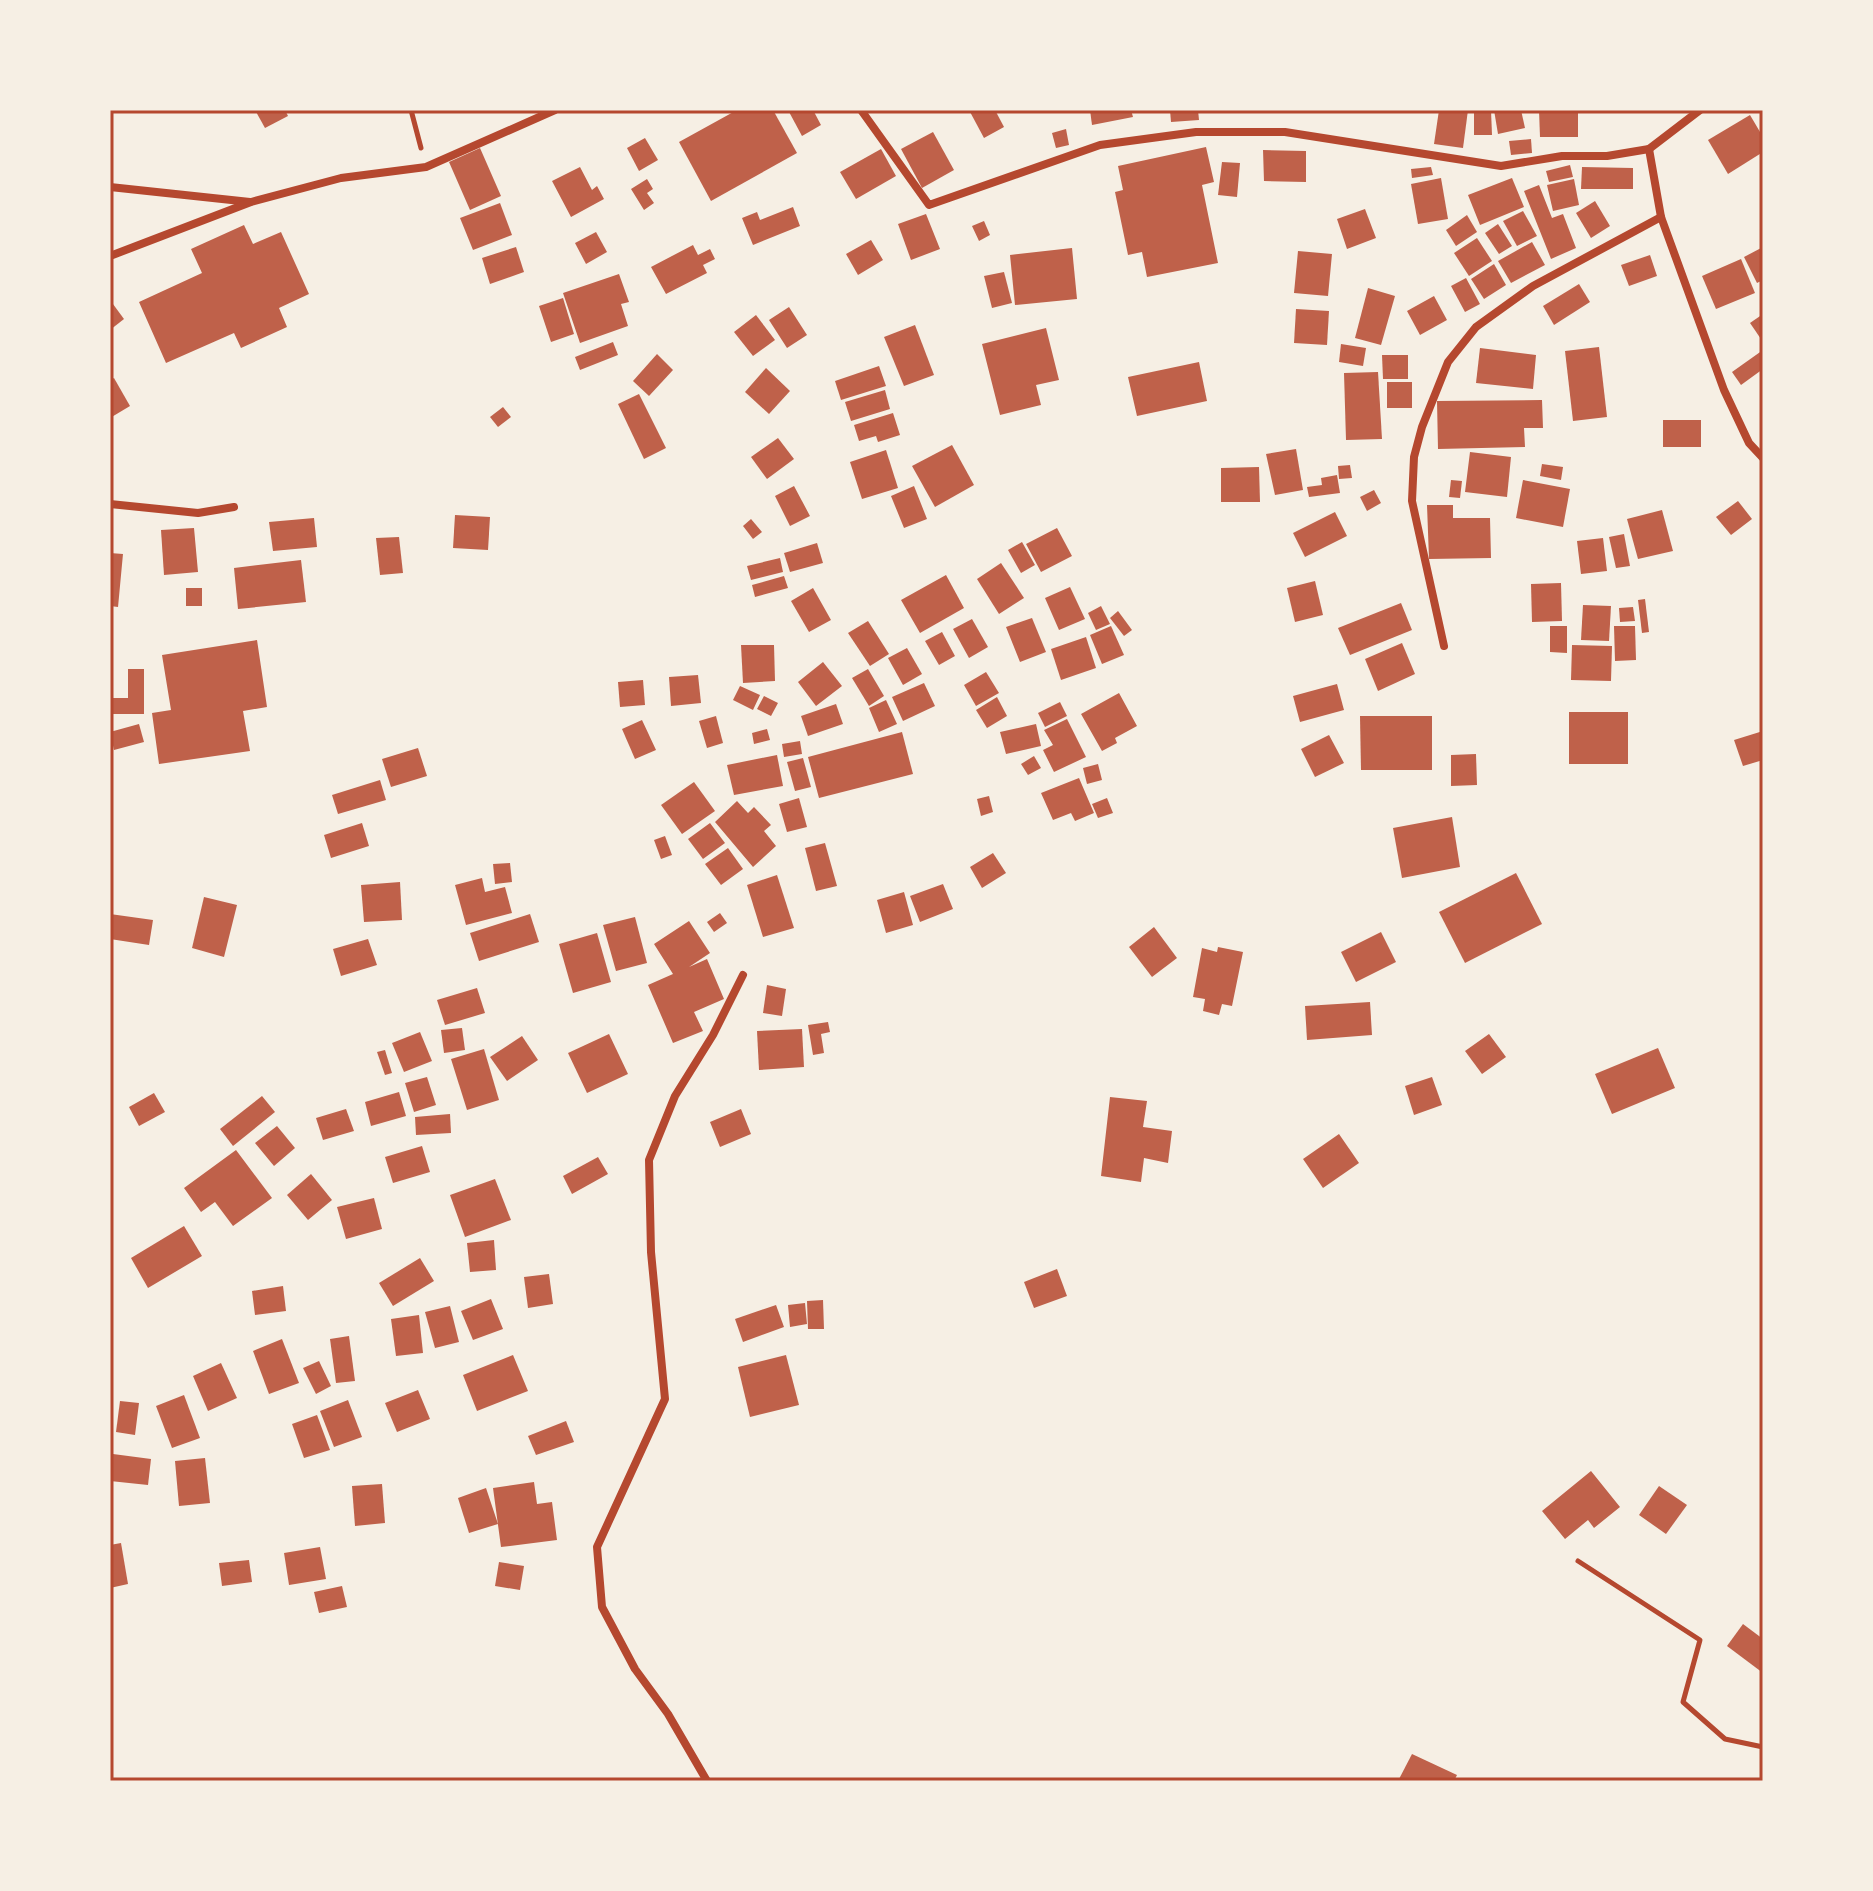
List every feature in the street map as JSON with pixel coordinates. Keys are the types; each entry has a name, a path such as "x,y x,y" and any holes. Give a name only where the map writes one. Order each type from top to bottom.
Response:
{"street":[{"path":"110,256 251,202 341,178 426,167 555,110"},
{"path":"861,110 929,205 1100,145 1196,132 1285,132 1501,166 1562,156 1607,156 1649,149 1700,110"},
{"path":"1649,149 1661,217 1724,390 1749,443 1763,458"},
{"path":"110,187 251,202"},
{"path":"1444,646 1412,501 1414,457 1422,427 1448,362 1476,327 1533,286 1661,217"},
{"path":"110,504 198,513 234,507"},
{"path":"707,1781 668,1714 635,1669 602,1607 597,1547 665,1399 651,1252 649,1160 675,1096 713,1035 743,975"}],"path":[{"path":"411,110 426,167"},
{"path":"1578,1561 1700,1640 1683,1702 1725,1739 1763,1747"}],"building":[{"path":"255,110 285,110 288,116 265,128"},
{"path":"737,110 773,110 797,153 711,201 679,142"},
{"path":"788,110 813,110 821,125 802,136"},
{"path":"969,110 995,110 1004,127 984,138"},
{"path":"1090,110 1131,110 1133,117 1092,125"},
{"path":"1170,110 1198,110 1199,120 1171,122"},
{"path":"1439,110 1468,110 1463,148 1434,144"},
{"path":"1474,110 1491,110 1492,135 1474,135"},
{"path":"1494,110 1521,110 1525,128 1498,134"},
{"path":"1539,110 1578,110 1578,137 1540,137"},
{"path":"1750,115 1763,137 1763,152 1728,174 1708,140"},
{"path":"1066,129 1069,145 1056,148 1052,133"},
{"path":"933,132 954,170 922,188 901,149"},
{"path":"645,138 658,160 639,171 627,148"},
{"path":"1531,139 1532,153 1511,155 1509,141"},
{"path":"1206,147 1214,182 1202,185 1218,263 1147,277 1142,252 1128,255 1115,192 1123,190 1118,166"},
{"path":"480,148 501,196 470,210 449,162"},
{"path":"881,149 896,176 856,199 840,172"},
{"path":"1263,150 1306,151 1306,182 1264,181"},
{"path":"1222,162 1240,163 1237,197 1218,195"},
{"path":"1570,165 1573,177 1549,182 1546,171"},
{"path":"580,167 592,190 597,186 604,199 571,217 552,181"},
{"path":"1431,167 1433,175 1412,178 1411,169"},
{"path":"1582,167 1633,168 1633,189 1581,189"},
{"path":"1441,178 1448,219 1418,224 1411,184"},
{"path":"1512,178 1524,207 1480,225 1468,195"},
{"path":"647,179 653,189 647,193 654,203 644,210 631,189"},
{"path":"1574,179 1579,205 1553,211 1547,185"},
{"path":"1539,185 1552,218 1563,214 1576,248 1551,259 1524,191"},
{"path":"1595,201 1610,226 1591,238 1576,213"},
{"path":"500,203 512,235 473,250 460,218"},
{"path":"793,207 800,226 753,245 742,218 757,212 760,220"},
{"path":"1365,209 1376,238 1347,249 1337,219"},
{"path":"1523,211 1537,236 1517,246 1503,221"},
{"path":"926,214 940,249 911,260 898,224"},
{"path":"1467,215 1477,232 1456,246 1446,230"},
{"path":"984,221 990,235 979,241 972,226"},
{"path":"1498,224 1512,246 1499,254 1485,233"},
{"path":"244,225 253,244 281,232 309,294 279,308 287,327 241,348 234,333 166,363 139,302 202,273 191,249"},
{"path":"596,232 607,252 586,264 575,243"},
{"path":"1477,238 1492,261 1469,276 1454,253"},
{"path":"871,240 883,260 858,275 846,254"},
{"path":"1532,242 1545,265 1511,283 1498,261"},
{"path":"693,245 698,255 710,249 715,259 703,265 707,273 666,294 651,267"},
{"path":"516,247 524,272 490,284 482,258"},
{"path":"1763,247 1763,280 1757,283 1744,257"},
{"path":"1072,248 1077,299 1015,305 1010,255"},
{"path":"1298,251 1332,254 1328,296 1294,293"},
{"path":"1650,255 1657,276 1629,286 1621,265"},
{"path":"1741,259 1755,293 1716,309 1702,276"},
{"path":"1494,264 1506,285 1484,299 1471,279"},
{"path":"1004,272 1012,303 992,308 984,276"},
{"path":"619,274 629,302 621,304 628,326 580,343 563,293"},
{"path":"1466,278 1480,304 1465,312 1451,286"},
{"path":"1579,284 1590,302 1554,325 1543,306"},
{"path":"1368,288 1395,296 1381,345 1355,338"},
{"path":"1434,296 1447,320 1420,335 1407,311"},
{"path":"563,298 574,334 551,342 539,306"},
{"path":"110,300 124,319 110,330"},
{"path":"789,307 807,335 787,348 769,320"},
{"path":"1296,309 1329,311 1327,345 1294,343"},
{"path":"1763,314 1763,342 1750,323"},
{"path":"756,315 775,340 753,356 734,332"},
{"path":"915,325 934,375 904,386 884,337"},
{"path":"1046,328 1059,380 1036,385 1041,405 1000,415 982,344"},
{"path":"613,342 618,355 580,370 575,357"},
{"path":"1341,344 1366,348 1363,366 1339,362"},
{"path":"1599,347 1607,417 1573,421 1565,351"},
{"path":"1480,348 1536,355 1533,389 1476,383"},
{"path":"1763,350 1763,369 1741,385 1732,372"},
{"path":"657,354 673,370 649,396 633,381"},
{"path":"1382,355 1408,355 1408,379 1383,379"},
{"path":"1199,362 1207,401 1137,416 1128,377"},
{"path":"879,366 886,386 841,400 835,381"},
{"path":"766,368 790,391 769,414 745,392"},
{"path":"1378,372 1382,439 1346,440 1344,373"},
{"path":"114,378 130,406 110,418 110,380"},
{"path":"1387,382 1412,382 1412,408 1387,408"},
{"path":"885,390 890,409 851,421 845,402"},
{"path":"639,394 666,448 644,459 618,404"},
{"path":"1542,400 1543,428 1524,428 1525,447 1438,449 1437,401"},
{"path":"503,407 511,417 498,427 490,417"},
{"path":"893,413 900,435 878,442 876,436 859,441 854,425"},
{"path":"1663,420 1701,420 1701,447 1663,447"},
{"path":"778,438 794,459 767,479 751,457"},
{"path":"952,445 974,485 935,507 912,466"},
{"path":"1296,449 1303,490 1275,495 1266,454"},
{"path":"886,450 898,488 862,499 850,462"},
{"path":"1470,452 1511,457 1507,497 1465,492"},
{"path":"1542,464 1563,467 1561,480 1540,476"},
{"path":"1350,465 1352,478 1339,479 1338,466"},
{"path":"1259,467 1260,502 1221,502 1221,468"},
{"path":"1337,475 1340,493 1309,497 1307,487 1322,485 1321,478"},
{"path":"1451,480 1462,481 1460,498 1449,497"},
{"path":"1523,480 1570,489 1563,527 1516,518"},
{"path":"794,486 810,516 790,526 775,496"},
{"path":"914,486 927,519 904,528 891,496"},
{"path":"1374,490 1381,503 1367,511 1360,497"},
{"path":"1738,501 1752,519 1731,535 1716,517"},
{"path":"1427,505 1453,505 1453,518 1490,518 1491,558 1429,559"},
{"path":"1662,510 1673,551 1638,559 1627,519"},
{"path":"1335,512 1347,536 1305,557 1293,533"},
{"path":"455,515 490,517 488,550 453,548"},
{"path":"314,518 317,547 273,551 269,522"},
{"path":"751,519 762,532 753,539 743,526"},
{"path":"194,528 198,572 164,575 161,530"},
{"path":"1057,528 1072,556 1041,572 1026,544"},
{"path":"1624,534 1630,566 1616,568 1609,537"},
{"path":"399,537 403,573 380,575 376,538"},
{"path":"1603,538 1607,571 1581,574 1577,541"},
{"path":"1022,542 1035,565 1021,573 1008,550"},
{"path":"817,543 823,563 790,572 784,553"},
{"path":"110,553 123,554 118,607 110,606"},
{"path":"780,558 783,572 751,580 747,566"},
{"path":"301,560 306,602 238,609 234,568"},
{"path":"1001,563 1024,598 999,614 977,579"},
{"path":"946,575 964,608 920,633 901,600"},
{"path":"784,576 788,588 755,597 752,585"},
{"path":"1315,581 1323,615 1295,622 1287,588"},
{"path":"1561,583 1562,621 1532,622 1531,584"},
{"path":"1070,587 1085,619 1059,630 1045,598"},
{"path":"186,588 202,588 202,606 186,606"},
{"path":"813,588 831,620 809,632 791,601"},
{"path":"1645,599 1649,632 1642,633 1638,600"},
{"path":"1401,603 1412,630 1350,655 1338,628"},
{"path":"1583,605 1611,606 1609,641 1581,640"},
{"path":"1101,606 1110,624 1096,630 1088,613"},
{"path":"1633,607 1635,621 1620,622 1619,608"},
{"path":"1118,611 1132,630 1124,636 1110,618"},
{"path":"1032,618 1046,652 1020,662 1006,627"},
{"path":"972,619 988,647 969,658 953,629"},
{"path":"868,621 889,654 870,666 848,633"},
{"path":"1111,626 1124,655 1102,664 1090,635"},
{"path":"1550,626 1567,626 1567,653 1550,652"},
{"path":"1614,626 1635,626 1636,660 1615,661"},
{"path":"942,632 955,656 939,665 925,641"},
{"path":"1086,637 1096,668 1061,680 1051,649"},
{"path":"257,640 267,707 243,711 250,751 159,764 152,713 171,710 162,655"},
{"path":"1402,643 1415,674 1378,691 1365,659"},
{"path":"741,645 774,645 775,681 743,683"},
{"path":"1572,645 1612,646 1611,681 1571,680"},
{"path":"907,648 922,674 903,685 888,658"},
{"path":"823,662 842,686 816,706 798,682"},
{"path":"128,669 144,669 144,714 110,714 110,698 128,698"},
{"path":"868,669 884,696 869,706 852,678"},
{"path":"986,672 999,693 976,706 964,685"},
{"path":"698,675 701,703 671,706 669,677"},
{"path":"643,680 645,705 620,707 618,682"},
{"path":"924,683 935,706 903,721 892,697"},
{"path":"1337,684 1344,710 1300,722 1293,696"},
{"path":"740,686 760,695 753,710 733,700"},
{"path":"1119,693 1137,726 1115,738 1117,743 1102,751 1081,714"},
{"path":"764,696 778,703 771,716 757,709"},
{"path":"997,697 1007,716 987,728 976,710"},
{"path":"886,700 897,724 879,732 869,708"},
{"path":"1060,702 1067,716 1045,727 1038,713"},
{"path":"836,704 843,724 808,736 801,716"},
{"path":"1569,712 1628,712 1628,764 1569,764"},
{"path":"716,716 723,743 707,748 699,721"},
{"path":"1360,716 1432,716 1432,770 1361,770"},
{"path":"1067,719 1086,757 1054,772 1043,750 1053,745 1044,730"},
{"path":"642,720 656,750 635,759 622,729"},
{"path":"139,724 144,742 114,750 110,732"},
{"path":"1036,724 1041,746 1006,754 1000,732"},
{"path":"767,729 770,740 754,744 752,733"},
{"path":"1763,731 1763,760 1743,766 1734,740"},
{"path":"902,732 913,774 819,798 808,757"},
{"path":"1329,735 1344,763 1315,777 1301,749"},
{"path":"800,741 802,754 784,757 782,744"},
{"path":"418,748 427,776 391,787 382,759"},
{"path":"1476,754 1477,785 1451,786 1451,755"},
{"path":"777,755 783,786 734,795 727,765"},
{"path":"1034,756 1041,768 1028,775 1021,764"},
{"path":"803,758 811,787 795,791 787,762"},
{"path":"1098,764 1102,780 1087,784 1083,768"},
{"path":"1079,778 1094,813 1075,821 1071,813 1053,820 1041,793"},
{"path":"380,780 386,800 338,814 332,795"},
{"path":"694,782 715,811 682,834 661,805"},
{"path":"989,796 993,812 981,816 977,799"},
{"path":"799,798 807,827 787,832 779,804"},
{"path":"1107,798 1113,813 1098,818 1092,804"},
{"path":"737,801 748,813 754,807 771,825 764,831 776,846 753,867 715,822"},
{"path":"1452,817 1460,867 1402,878 1393,828"},
{"path":"362,823 369,846 331,858 324,835"},
{"path":"710,823 725,843 703,859 688,839"},
{"path":"665,836 672,855 661,859 654,840"},
{"path":"825,843 837,886 816,891 805,848"},
{"path":"728,848 743,869 721,885 705,864"},
{"path":"993,853 1006,873 982,888 970,867"},
{"path":"510,863 512,882 495,884 493,864"},
{"path":"1516,873 1542,924 1465,963 1439,912"},
{"path":"777,875 794,928 763,937 747,885"},
{"path":"482,878 485,892 505,887 512,913 466,925 455,885"},
{"path":"400,882 402,920 364,922 361,885"},
{"path":"943,884 953,909 920,922 910,896"},
{"path":"904,892 913,925 886,933 877,900"},
{"path":"204,897 237,905 224,957 192,948"},
{"path":"720,913 727,923 714,932 707,922"},
{"path":"110,914 153,920 149,945 110,939"},
{"path":"530,914 539,942 479,961 470,933"},
{"path":"635,917 647,963 616,971 603,925"},
{"path":"689,921 710,953 689,967 707,959 724,999 694,1012 703,1031 673,1043 648,985 673,974 654,944"},
{"path":"1154,927 1177,958 1152,977 1129,947"},
{"path":"1381,932 1396,962 1356,982 1341,952"},
{"path":"597,933 611,982 573,993 559,944"},
{"path":"368,939 377,965 341,976 333,949"},
{"path":"1218,947 1243,952 1232,1006 1222,1004 1219,1015 1203,1011 1205,999 1193,997 1202,948 1217,952"},
{"path":"767,985 786,989 782,1016 763,1013"},
{"path":"477,988 485,1013 445,1025 437,1000"},
{"path":"1370,1002 1372,1035 1307,1040 1305,1006"},
{"path":"828,1022 830,1032 821,1034 824,1053 813,1055 808,1025"},
{"path":"462,1028 465,1050 444,1053 441,1030"},
{"path":"802,1029 804,1067 759,1070 757,1031"},
{"path":"420,1032 432,1061 404,1072 392,1043"},
{"path":"609,1034 628,1074 587,1093 568,1053"},
{"path":"1489,1034 1506,1057 1482,1074 1465,1051"},
{"path":"522,1036 538,1060 507,1081 490,1057"},
{"path":"1658,1048 1675,1088 1612,1114 1595,1074"},
{"path":"484,1049 499,1100 467,1110 451,1059"},
{"path":"385,1050 392,1073 385,1075 377,1052"},
{"path":"427,1077 436,1105 414,1112 405,1083"},
{"path":"1432,1077 1442,1105 1414,1115 1405,1086"},
{"path":"399,1092 406,1116 371,1126 365,1102"},
{"path":"154,1093 165,1112 139,1126 129,1107"},
{"path":"262,1096 275,1112 233,1146 220,1129"},
{"path":"1110,1097 1147,1101 1143,1127 1172,1131 1168,1163 1144,1158 1141,1182 1101,1176"},
{"path":"346,1109 354,1131 323,1140 316,1118"},
{"path":"741,1109 751,1134 720,1147 710,1122"},
{"path":"450,1114 451,1133 416,1135 415,1117"},
{"path":"277,1126 295,1148 274,1166 255,1143"},
{"path":"1339,1134 1359,1163 1323,1188 1303,1159"},
{"path":"422,1146 430,1172 393,1183 385,1157"},
{"path":"236,1150 272,1198 233,1226 215,1202 201,1212 184,1188"},
{"path":"598,1157 608,1174 572,1194 563,1176"},
{"path":"311,1174 332,1200 308,1220 287,1195"},
{"path":"495,1179 511,1220 465,1237 450,1195"},
{"path":"374,1198 382,1229 346,1239 337,1207"},
{"path":"184,1226 202,1256 148,1288 131,1258"},
{"path":"494,1240 496,1270 470,1272 467,1243"},
{"path":"420,1258 434,1281 393,1306 379,1283"},
{"path":"1057,1269 1067,1296 1034,1308 1024,1282"},
{"path":"549,1274 553,1304 528,1308 524,1277"},
{"path":"283,1286 286,1311 255,1315 252,1291"},
{"path":"491,1299 503,1329 473,1340 461,1311"},
{"path":"823,1300 824,1329 808,1329 807,1301"},
{"path":"805,1303 807,1324 790,1327 788,1305"},
{"path":"776,1305 784,1327 743,1342 735,1319"},
{"path":"450,1306 459,1342 435,1348 425,1312"},
{"path":"419,1315 423,1353 396,1356 391,1319"},
{"path":"349,1336 355,1381 336,1383 330,1339"},
{"path":"282,1339 299,1383 269,1394 253,1351"},
{"path":"513,1355 528,1391 477,1411 463,1375"},
{"path":"786,1355 799,1405 750,1417 738,1367"},
{"path":"319,1361 331,1386 316,1394 303,1368"},
{"path":"221,1363 237,1398 208,1411 193,1376"},
{"path":"418,1390 430,1419 397,1432 385,1403"},
{"path":"184,1395 200,1438 172,1448 156,1406"},
{"path":"348,1400 362,1437 334,1447 320,1411"},
{"path":"120,1401 139,1403 135,1435 116,1432"},
{"path":"317,1415 330,1450 304,1458 292,1424"},
{"path":"566,1421 574,1442 536,1455 528,1436"},
{"path":"113,1454 151,1459 148,1485 110,1481"},
{"path":"205,1458 210,1503 179,1506 175,1461"},
{"path":"1591,1471 1620,1507 1594,1528 1588,1520 1565,1539 1542,1511"},
{"path":"534,1482 537,1504 552,1502 557,1540 501,1547 493,1488"},
{"path":"382,1484 385,1523 355,1526 352,1486"},
{"path":"1659,1486 1687,1505 1666,1534 1639,1515"},
{"path":"486,1488 498,1524 469,1533 458,1498"},
{"path":"121,1543 128,1584 110,1588 110,1545"},
{"path":"320,1547 326,1579 289,1585 284,1553"},
{"path":"249,1560 252,1582 222,1586 219,1563"},
{"path":"499,1562 524,1566 520,1590 495,1586"},
{"path":"342,1586 347,1607 319,1613 314,1592"},
{"path":"1743,1624 1763,1639 1763,1673 1727,1646"},
{"path":"1412,1754 1457,1775 1454,1781 1398,1781"}]}
